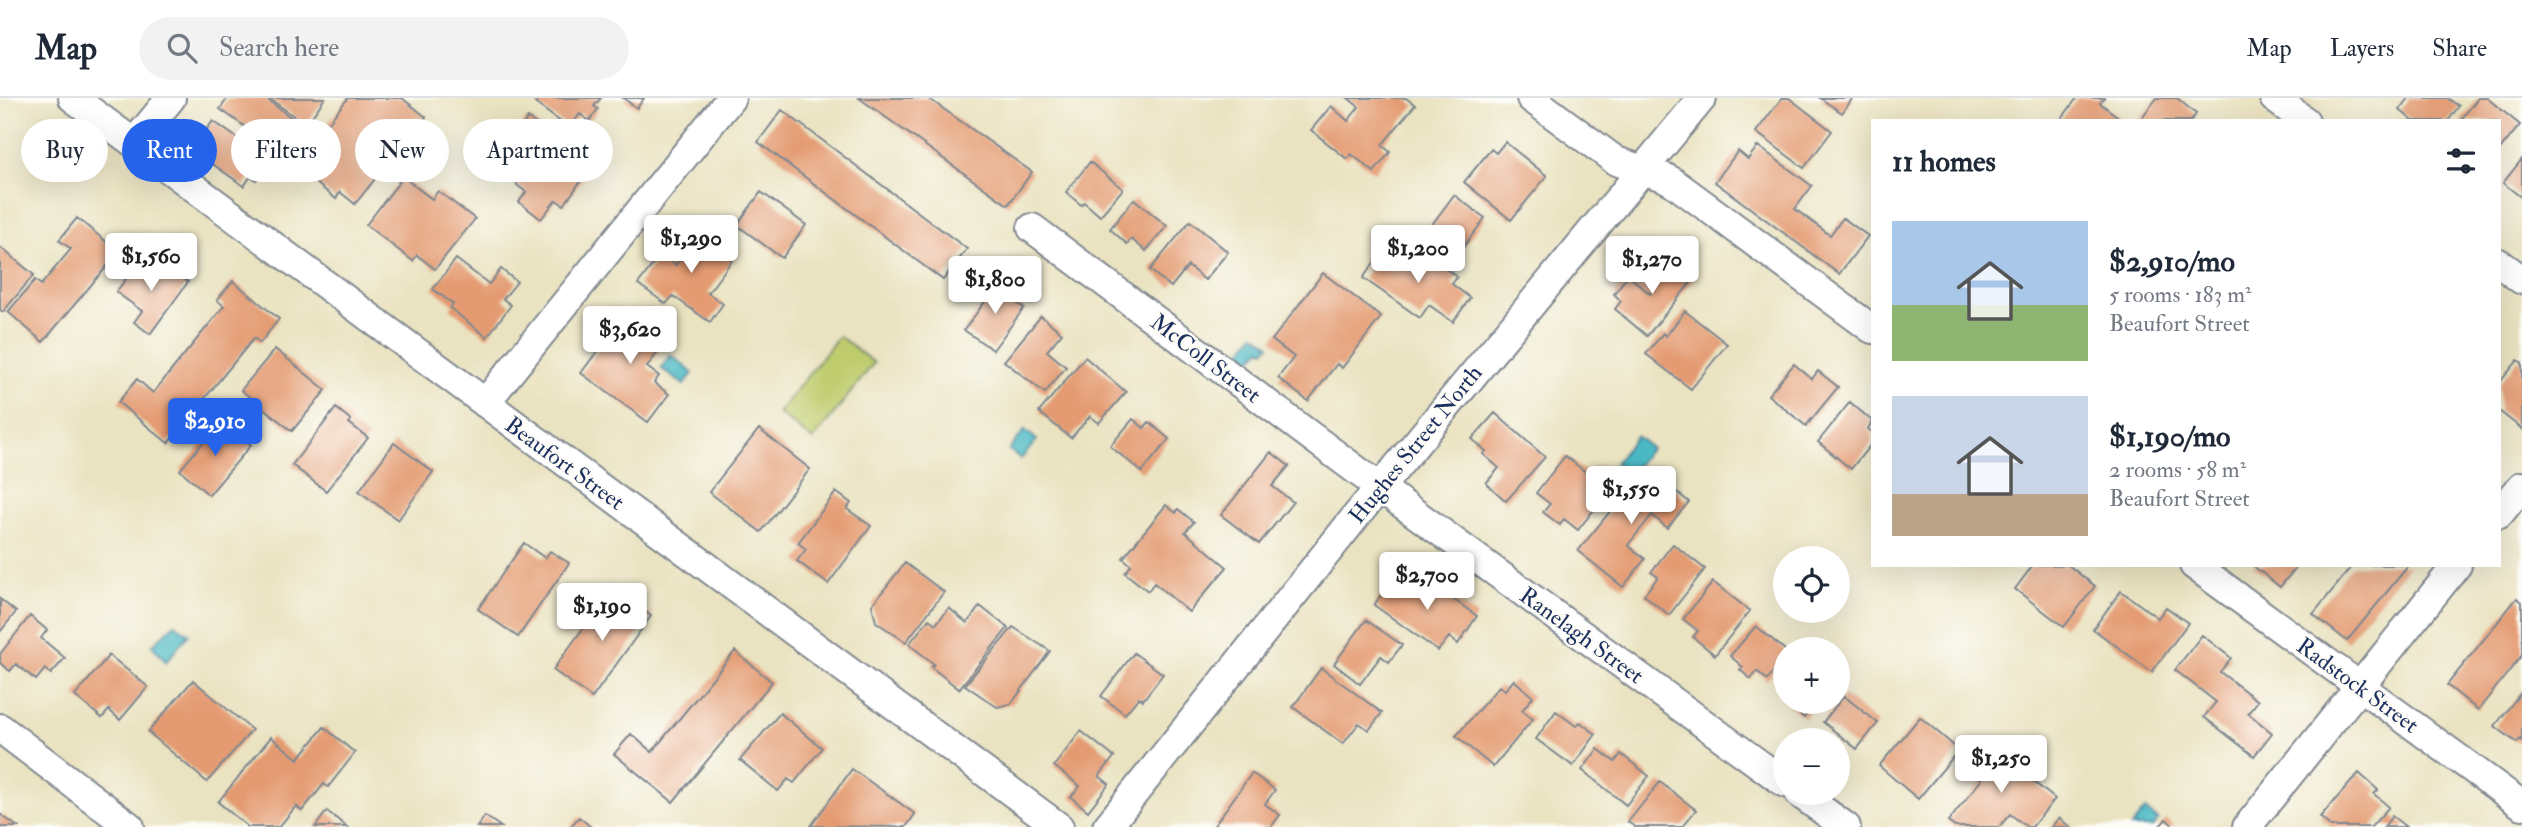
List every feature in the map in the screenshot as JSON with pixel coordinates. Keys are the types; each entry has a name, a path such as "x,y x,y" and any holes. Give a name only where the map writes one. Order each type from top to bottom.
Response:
{"street":[{"name":"Beaufort Street","path":"73,98 122,134"},
{"path":"154,119 171,98"},
{"path":"485,404 731,98"},
{"path":"1531,98 1616,161 1673,183 1871,328"},
{"name":"Hughes Street North","path":"1107,827 1380,487 1702,98"},
{"path":"2274,98 2302,119"},
{"name":"Beaufort Street","path":"186,182 1059,827"},
{"name":"McColl Street","path":"1032,229 1380,487"},
{"path":"2501,264 2522,280"},
{"path":"2501,512 2522,486"},
{"name":"Ranelagh Street","path":"1380,487 1773,774"},
{"name":"Radstock Street","path":"2197,567 2522,805"},
{"path":"2247,827 2455,567"},
{"path":"0,728 130,827"},
{"path":"1816,805 1846,827"}],"green space":[{"path":"839,336 874,363 813,440 778,413"}],"water":[{"path":"1255,334 1270,345 1265,350 1261,348 1246,366 1236,358"},
{"path":"671,355 693,373 684,385 661,368"},
{"path":"1025,430 1037,440 1021,459 1009,450"},
{"path":"1636,436 1651,448 1630,474 1615,463"},
{"path":"175,624 189,634 166,662 152,645"},
{"path":"2145,810 2158,820 2153,827 2131,827"}],"building":[{"path":"228,98 265,98 293,119 234,119 220,109"},
{"path":"269,98 325,98 310,119 298,119"},
{"path":"348,98 402,98 426,117 355,119 355,182 373,182 355,204 340,192 336,199 315,182 341,182 341,119 331,119"},
{"path":"539,98 601,98 594,106 598,109 590,119 580,114 576,119 557,119 535,103"},
{"path":"623,98 644,98 637,108"},
{"path":"859,98 928,98 1032,172 1008,205"},
{"path":"1348,98 1406,98 1415,105 1382,145 1390,152 1374,172 1351,154 1347,159 1311,130 1331,106 1348,121 1359,107"},
{"path":"1782,98 1789,98 1832,131 1804,168 1756,132"},
{"path":"1820,98 1853,98 1842,113"},
{"path":"2077,98 2104,98 2100,103 2118,117 2116,119 2061,119"},
{"path":"2157,98 2177,98 2196,114 2192,119 2141,119"},
{"path":"2409,98 2447,98 2459,106 2449,119 2411,119 2400,110"},
{"path":"2478,98 2487,98 2520,125 2501,149 2501,119 2462,119"},
{"path":"782,110 967,249 943,280 758,142"},
{"path":"217,124 231,134 231,177 217,167"},
{"path":"1505,142 1547,176 1511,220 1464,182 1491,149 1496,153"},
{"path":"1758,146 1812,186 1795,209 1830,235 1843,218 1868,236 1839,274 1715,182 1738,151 1748,159"},
{"path":"2522,159 2522,198 2503,183"},
{"path":"1090,162 1123,189 1100,216 1084,202 1081,205 1066,192"},
{"path":"399,182 410,182 432,199 438,191 475,219 435,269 417,255 413,261 366,225"},
{"path":"516,182 580,182 564,205 556,200 541,219 519,202 526,192"},
{"path":"761,192 806,225 782,258 737,225"},
{"path":"1454,195 1485,218 1458,254 1427,231"},
{"path":"1134,199 1167,226 1146,251 1131,239 1127,244 1110,229"},
{"path":"77,218 119,252 43,342 8,312 35,280 41,285 71,249 59,240"},
{"path":"1190,221 1228,252 1205,280 1188,266 1171,287 1150,270"},
{"path":"698,227 736,255 708,293 723,304 710,322 673,296 666,304 638,284 661,254 676,265 683,255 680,252"},
{"path":"0,247 34,275 3,312 0,310"},
{"path":"1385,248 1413,268 1424,253 1457,277 1452,284 1470,298 1453,322 1429,305 1420,318 1363,278"},
{"path":"142,258 168,278 173,271 188,282 150,334 134,322 142,311 116,292"},
{"path":"1659,258 1670,268 1674,263 1693,280 1647,336 1615,309 1621,301 1614,294 1628,275 1650,294 1656,286 1645,277"},
{"path":"456,259 489,284 501,269 517,282 503,299 511,305 487,337 450,308 453,304 433,289"},
{"path":"1323,273 1381,317 1342,368 1337,364 1308,401 1278,378 1294,357 1272,340"},
{"path":"1001,280 1019,293 1014,301 1024,308 993,350 964,330"},
{"path":"233,281 279,319 260,343 254,338 168,443 118,402 137,379 153,393 224,306 217,300"},
{"path":"629,309 668,338 647,367 659,376 654,383 669,394 648,422 581,373"},
{"path":"1685,311 1727,344 1691,389 1646,354 1663,333 1666,336"},
{"path":"1041,316 1062,333 1047,351 1066,367 1045,393 1004,361"},
{"path":"275,349 326,390 292,431 241,390"},
{"path":"1085,357 1126,392 1099,423 1090,416 1071,438 1039,412"},
{"path":"2518,360 2522,363 2522,429 2501,413 2501,381"},
{"path":"1794,364 1812,379 1818,371 1838,387 1806,426 1768,395"},
{"path":"1850,402 1871,420 1868,429 1871,431 1871,444 1851,469 1818,442"},
{"path":"336,408 368,438 326,491 292,465"},
{"path":"1495,413 1545,457 1506,501 1486,483 1499,468 1483,454 1486,451 1472,439"},
{"path":"1133,419 1144,428 1149,422 1169,439 1142,472 1110,446"},
{"path":"221,421 251,445 209,495 180,470"},
{"path":"759,429 810,469 761,532 709,492"},
{"path":"394,443 433,472 398,520 359,491"},
{"path":"1271,452 1289,466 1272,486 1293,502 1259,544 1221,515"},
{"path":"1565,456 1591,476 1600,465 1618,479 1578,530 1564,519 1560,525 1543,512 1550,504 1536,493"},
{"path":"1646,467 1689,502 1667,528 1652,515 1628,545 1645,559 1623,587 1578,551"},
{"path":"836,492 851,503 847,509 871,526 828,584 797,561 806,549 798,543"},
{"path":"1166,505 1176,513 1178,509 1194,522 1185,532 1227,567 1189,612 1154,583 1148,591 1125,573 1131,565 1123,558"},
{"path":"524,543 545,558 550,551 569,563 518,637 478,609"},
{"path":"1673,544 1705,569 1669,615 1644,595 1658,577 1651,572"},
{"path":"905,563 944,592 906,642 876,622 872,605"},
{"path":"2032,567 2071,567 2095,586 2064,627 2015,589"},
{"path":"2255,567 2296,567 2280,587"},
{"path":"2351,567 2407,567 2347,641 2313,614"},
{"path":"1416,573 1477,616 1458,644 1449,637 1438,651 1374,605 1389,584 1402,593"},
{"path":"1713,582 1750,611 1715,655 1693,637 1698,631 1683,619"},
{"path":"612,588 651,616 592,698 553,670"},
{"path":"2121,591 2158,618 2166,607 2188,623 2152,672 2093,629"},
{"path":"2517,598 2522,602 2522,655 2478,710 2447,685"},
{"path":"0,599 16,612 0,632"},
{"path":"980,606 1008,628 959,689 931,667 934,664 909,644 929,619 936,624 949,608 967,623"},
{"path":"30,616 47,630 41,638 65,658 51,674 45,669 36,680 16,664 10,671 0,663 0,654"},
{"path":"1366,620 1402,645 1389,662 1381,656 1360,684 1334,664"},
{"path":"1756,626 1773,640 1773,673 1767,680 1757,671 1751,679 1740,670 1743,667 1730,656"},
{"path":"1013,627 1050,651 1011,704 997,707 965,685"},
{"path":"2202,635 2231,658 2220,672 2258,701 2248,713 2272,733 2254,756 2204,717 2216,702 2175,670"},
{"path":"735,651 772,682 673,802 614,754 631,734 652,752"},
{"path":"1134,653 1163,674 1143,700 1139,697 1125,714 1101,696"},
{"path":"109,655 148,687 120,720 109,710 102,718 75,696"},
{"path":"1321,668 1382,713 1369,730 1359,723 1343,744 1293,707"},
{"path":"193,680 252,730 207,782 148,732"},
{"path":"1514,680 1533,697 1522,710 1533,719 1493,767 1456,736 1499,686 1505,690"},
{"path":"2522,691 2522,741 2520,739 2517,743 2495,726"},
{"path":"1850,701 1878,723 1857,749 1850,743 1850,728 1831,728 1823,722 1829,714 1850,714"},
{"path":"1556,711 1576,726 1580,722 1596,734 1573,766 1536,739"},
{"path":"780,713 822,748 794,783 788,779 778,791 740,760"},
{"path":"1920,717 1959,750 1918,799 1879,766"},
{"path":"324,727 355,753 328,787 324,784 302,811 296,806 279,827 248,827 218,802 271,737 298,759"},
{"path":"1081,731 1114,757 1099,776 1109,784 1088,811 1071,797 1080,786 1054,766"},
{"path":"1986,744 2055,799 2032,827 2027,827 2010,814 1999,827 1955,827 1948,822 1982,779 1968,767"},
{"path":"1598,749 1615,762 1621,754 1649,776 1626,805 1582,770"},
{"path":"852,769 915,814 906,827 811,826"},
{"path":"1252,773 1275,790 1265,804 1280,815 1271,827 1213,827"},
{"path":"2359,773 2378,790 2374,794 2389,807 2371,827 2331,827 2320,817"},
{"path":"1660,782 1696,810 1682,827 1635,827 1628,822"},
{"path":"327,811 347,827 315,827"},
{"path":"0,814 18,827 0,827"},
{"path":"485,816 501,827 477,827"},
{"path":"2392,816 2406,827 2384,827"},
{"path":"579,817 591,827 570,827"},
{"path":"2059,818 2065,823 2070,827 2051,827"},
{"path":"2166,819 2175,827 2159,827"}]}
